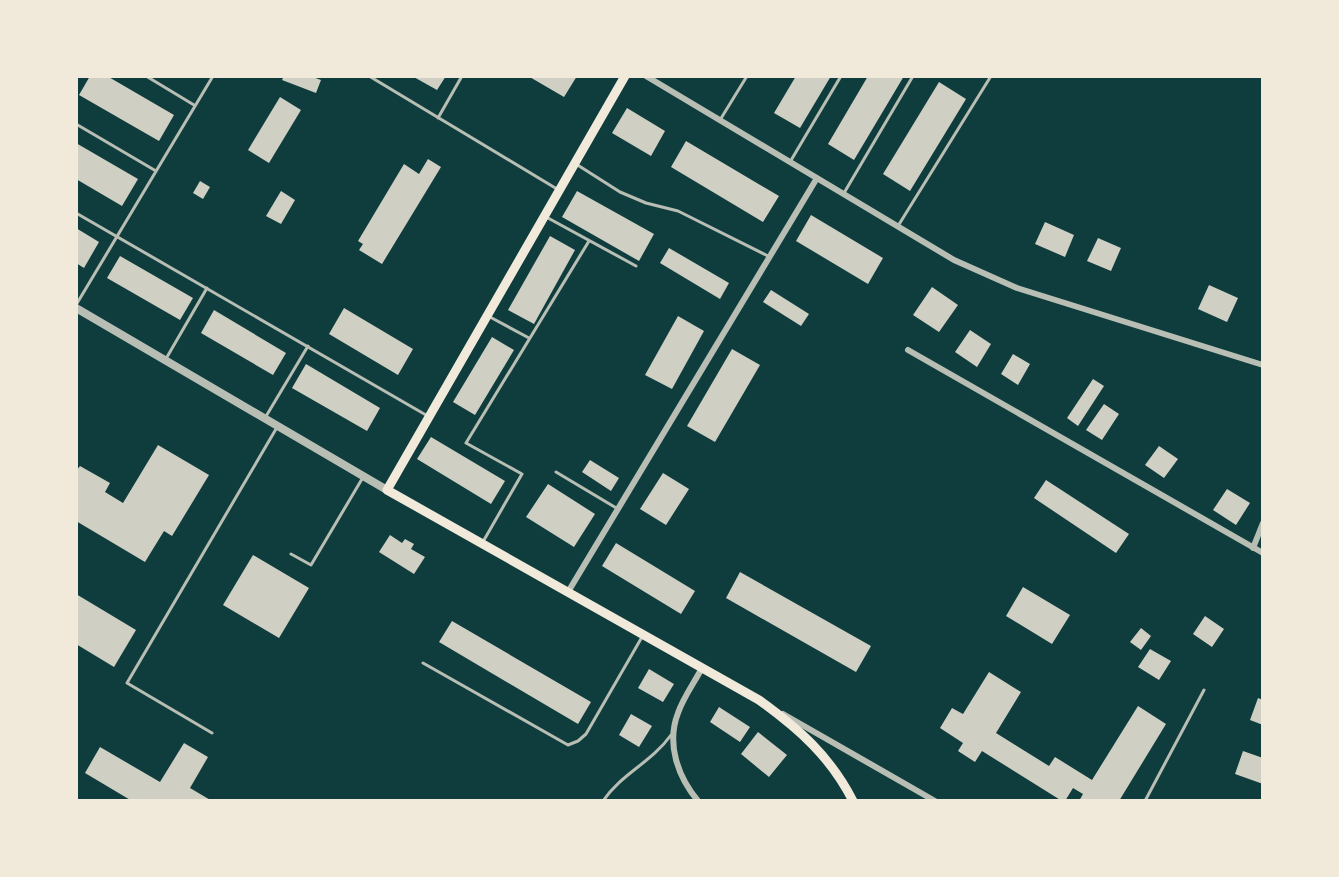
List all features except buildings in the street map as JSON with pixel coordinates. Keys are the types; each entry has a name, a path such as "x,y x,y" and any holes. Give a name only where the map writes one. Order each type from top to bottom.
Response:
{"main road":[{"path":"625,76 387,490 759,700 800,730 828,760 853,801"}],"street":[{"path":"646,76 954,260 1017,288 1263,365"},
{"path":"568,592 817,178"},
{"path":"76,306 387,490"},
{"path":"908,350 1263,553"},
{"path":"1253,548 1263,523"},
{"path":"698,801 674,762 678,713 702,668"},
{"path":"759,700 935,801"}],"lane":[{"path":"146,76 195,106"},
{"path":"76,306 213,76"},
{"path":"438,118 462,76"},
{"path":"720,120 747,76"},
{"path":"790,162 841,76"},
{"path":"844,194 913,76"},
{"path":"898,226 991,76"},
{"path":"372,77 559,191"},
{"path":"76,124 156,171"},
{"path":"575,163 620,192 678,211 770,257"},
{"path":"76,213 429,417"},
{"path":"545,216 636,266"},
{"path":"482,544 522,474 466,443 589,241"},
{"path":"165,360 207,288"},
{"path":"488,315 529,338"},
{"path":"265,418 308,346"},
{"path":"212,733 127,683 278,426"},
{"path":"556,472 618,509"},
{"path":"291,554 311,565 364,476"},
{"path":"423,663 568,745 586,734 643,635"},
{"path":"1145,801 1204,690"},
{"path":"603,801 630,772 659,751 675,729"}]}
